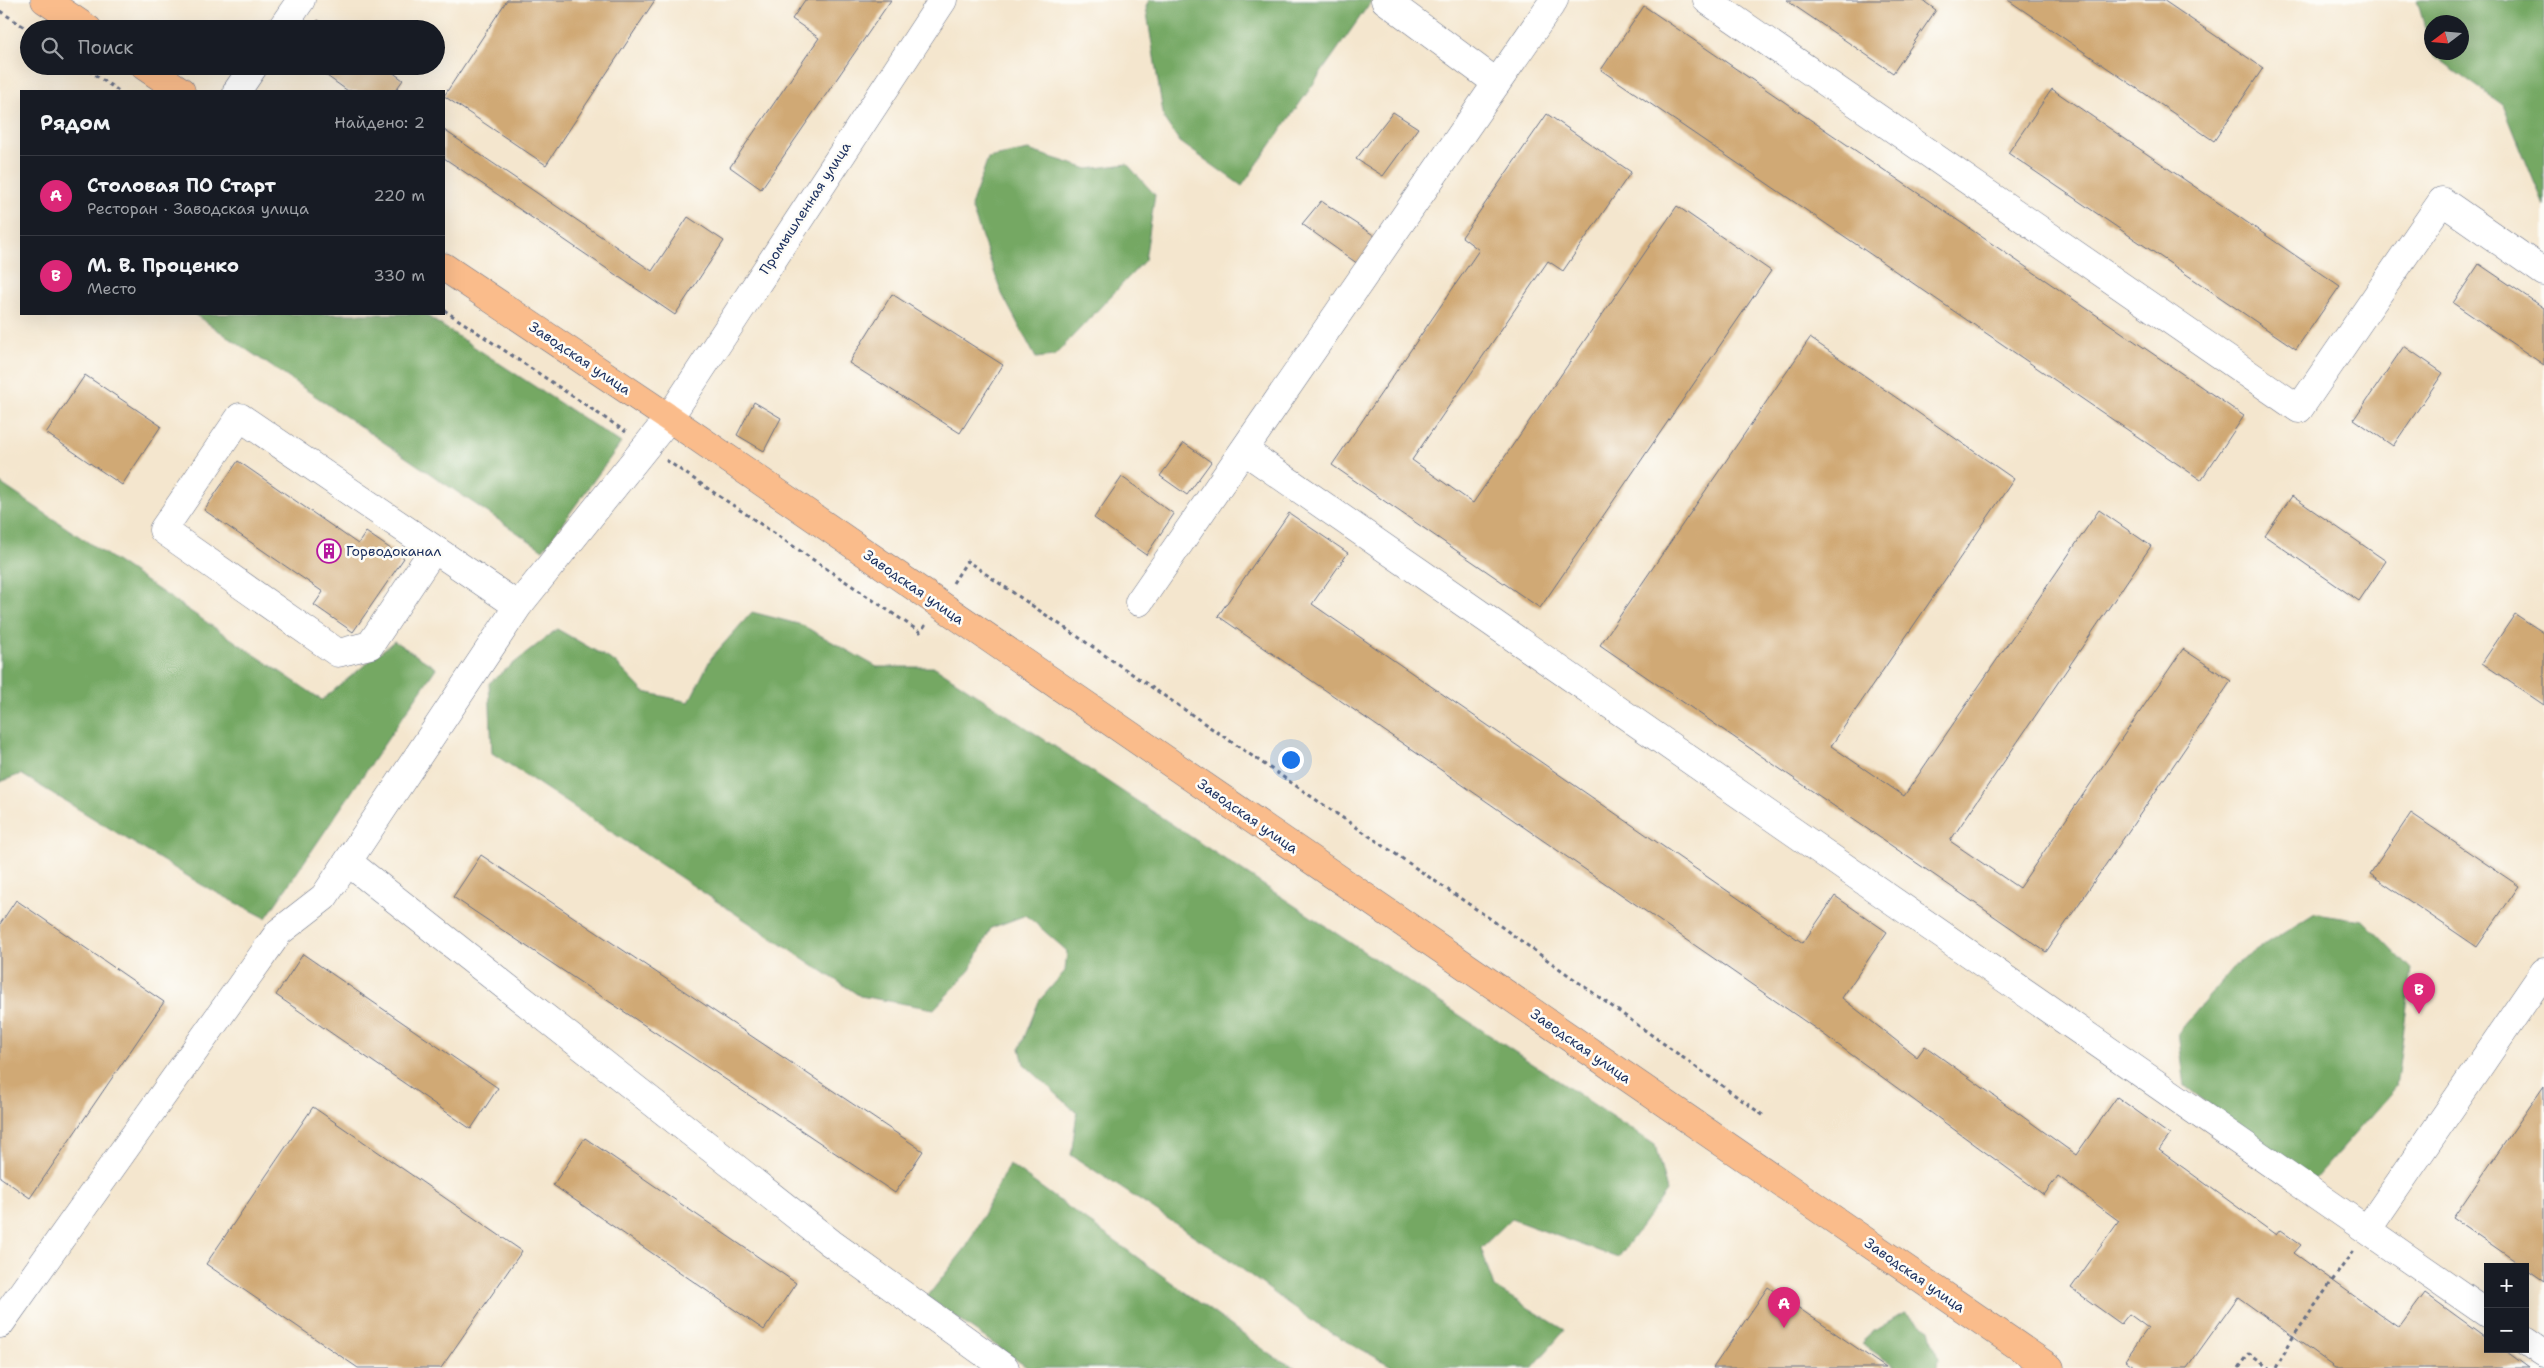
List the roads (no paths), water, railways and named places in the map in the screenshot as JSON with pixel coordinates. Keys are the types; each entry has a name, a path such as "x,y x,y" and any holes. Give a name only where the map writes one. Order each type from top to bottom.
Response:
{"main road":[{"path":"45,0 75,20"},
{"path":"157,75 180,90"},
{"name":"Заводская улица","path":"445,268 669,418 2050,1368"}],"street":[{"path":"287,20 302,0"},
{"name":"Промышленная улица","path":"0,1324 279,932 324,897 518,606 669,418 943,0"},
{"path":"1385,0 1497,83"},
{"path":"1139,602 1554,0"},
{"path":"1707,0 2300,409 2442,201 2544,272"},
{"path":"238,90 248,75"},
{"path":"434,549 370,645 338,653 163,530 240,417 518,606"},
{"path":"1245,450 2484,1311"},
{"path":"348,862 831,1244 1005,1368"},
{"path":"2367,1230 2544,972"},
{"path":"2529,1343 2544,1353"}],"place":[{"name":"Горводоканал","path":"329,551"},
{"name":"М. В. Проценко","path":"2419,1014"},
{"name":"Столовая ПО Старт","path":"1784,1328"}]}
